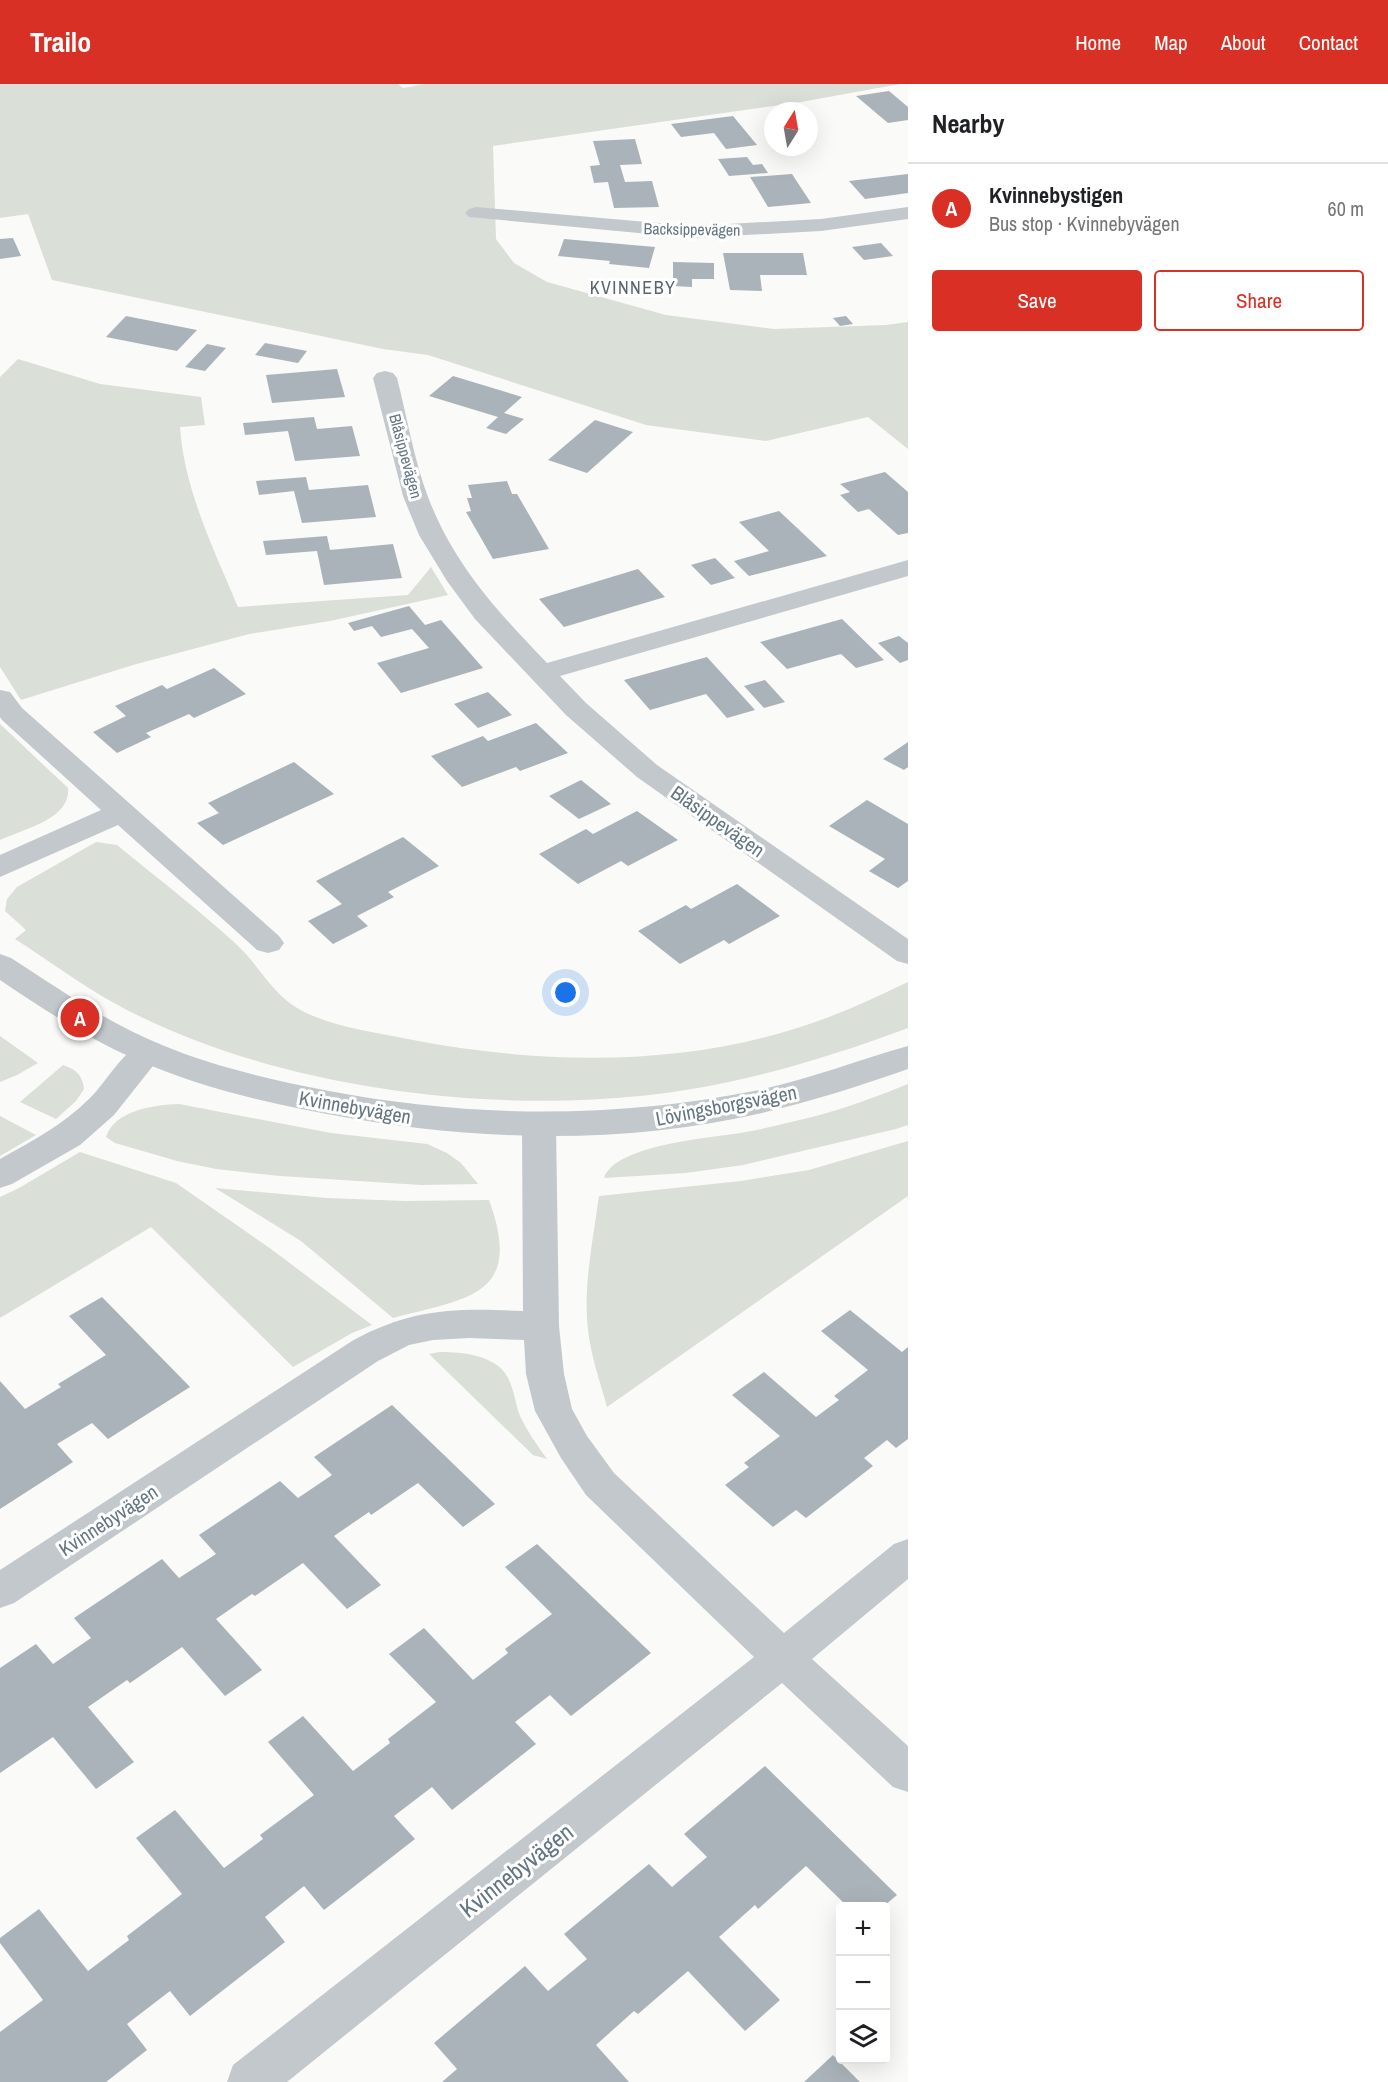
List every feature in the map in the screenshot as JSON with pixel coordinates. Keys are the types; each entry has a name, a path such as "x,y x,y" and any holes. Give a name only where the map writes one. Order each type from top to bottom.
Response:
{"street":[{"name":"Backsippevägen","path":"476,213 692,232 811,225 908,213"},
{"name":"Blåsippevägen","path":"385,378 415,495 432,535 460,581 484,613 576,709 647,771 908,954"},
{"path":"542,673 908,568"},
{"path":"0,698 12,714 268,943"},
{"path":"0,867 121,812"},
{"name":"Kvinnebyvägen","path":"0,965 80,1018 148,1052 247,1086 333,1105 454,1122 539,1126"},
{"path":"0,1175 68,1136 102,1107 148,1052"},
{"name":"Lövingsborgsvägen","path":"539,1126 626,1123 714,1112 795,1094 908,1057"},
{"path":"539,1126 541,1326 545,1374 554,1411 574,1447 600,1484 908,1773"},
{"name":"Kvinnebyvägen","path":"0,1591 364,1351 398,1334 427,1327 464,1324 541,1326"},
{"name":"Kvinnebyvägen","path":"249,2082 908,1556"}],"shaded area":[{"path":"0,84 398,84 403,88 425,84 900,84 801,102 764,102 764,107 493,146 496,239 514,263 547,282 666,315 774,329 886,325 908,322 908,449 868,417 766,441 646,425 428,355 383,349 52,280 28,214 0,218"},
{"path":"18,359 100,384 201,397 205,425 180,427 187,473 210,541 238,607 408,595 431,567 448,595 330,621 249,634 133,665 21,700 0,667 0,377"},
{"path":"0,724 68,788 67,799 54,815 44,822 0,840"},
{"path":"96,842 117,845 192,906 243,951 283,998 291,1004 317,1017 347,1027 460,1048 513,1054 620,1057 673,1053 726,1046 778,1034 839,1013 908,982 908,1028 776,1071 709,1086 640,1096 575,1100 508,1100 439,1096 370,1087 302,1073 235,1055 172,1031 101,996 15,939 26,930 5,911 7,899 17,887"},
{"path":"0,1036 38,1063 0,1082"},
{"path":"63,1065 78,1073 84,1089 76,1101 56,1119 20,1102"},
{"path":"908,1084 908,1125 896,1129 743,1165 686,1173 604,1178 612,1167 644,1151 686,1141 759,1130 816,1116 851,1106"},
{"path":"179,1104 331,1133 427,1144 447,1153 461,1163 478,1184 421,1185 280,1176 216,1169 177,1161 115,1143 106,1137 111,1128 126,1115 147,1108"},
{"path":"0,1116 36,1135 0,1156"},
{"path":"908,1141 908,1196 607,1407 591,1349 587,1313 589,1263 599,1196 741,1181 809,1170"},
{"path":"80,1152 176,1183 271,1249 372,1325 352,1333 293,1367 151,1227 0,1318 0,1197"},
{"path":"215,1188 327,1198 405,1201 489,1200 498,1232 499,1256 494,1274 483,1288 445,1305 393,1318 301,1241"},
{"path":"440,1352 477,1356 495,1363 502,1369 513,1391 523,1422 547,1459 533,1455 429,1354"}],"building":[{"path":"889,91 908,107 908,120 888,123 856,96"},
{"path":"733,116 757,145 726,149 714,133 681,137 671,124"},
{"path":"635,139 642,164 620,165 625,182 652,181 659,207 614,208 608,182 594,183 590,166 600,165 593,141"},
{"path":"747,157 753,165 762,164 768,173 729,176 718,159"},
{"path":"792,174 811,203 768,207 750,177"},
{"path":"908,174 908,193 865,199 849,181"},
{"path":"13,238 21,256 0,259 0,239"},
{"path":"564,239 655,247 649,268 609,264 610,261 558,256"},
{"path":"881,243 893,256 864,260 852,247"},
{"path":"723,253 803,253 807,275 760,275 762,291 730,290"},
{"path":"673,262 714,263 714,279 692,279 692,287 673,286"},
{"path":"126,316 197,330 177,351 106,337"},
{"path":"846,316 853,324 840,326 833,318"},
{"path":"265,343 307,351 298,363 255,355"},
{"path":"207,344 226,348 205,371 185,367"},
{"path":"337,369 345,397 272,403 266,375"},
{"path":"453,376 522,397 504,413 524,419 506,434 486,428 498,417 429,396"},
{"path":"314,417 317,429 352,426 360,456 295,461 288,431 245,435 243,423"},
{"path":"595,420 633,432 587,473 548,460"},
{"path":"885,472 908,492 908,533 898,535 869,509 858,512 840,495 850,492 840,484"},
{"path":"306,477 309,490 368,485 376,517 302,523 294,491 259,495 256,481"},
{"path":"507,481 512,494 517,494 549,549 493,559 466,512 471,511 467,498 472,498 468,485"},
{"path":"779,511 827,556 749,576 734,561 769,551 739,522"},
{"path":"327,536 330,550 393,544 402,578 324,585 317,551 266,555 263,541"},
{"path":"715,558 735,578 711,585 691,565"},
{"path":"638,569 665,597 564,627 539,599"},
{"path":"409,606 425,625 441,620 483,668 401,693 377,663 429,648 412,629 381,637 372,626 354,631 348,623"},
{"path":"842,619 884,660 856,668 841,654 787,669 760,642"},
{"path":"899,636 908,643 908,660 900,663 878,643"},
{"path":"707,657 755,710 727,718 706,694 650,710 624,680"},
{"path":"214,668 246,694 194,718 189,714 146,733 151,737 117,753 93,732 126,716 115,706 162,685 167,689"},
{"path":"765,680 785,702 764,708 744,686"},
{"path":"488,692 512,715 478,728 454,704"},
{"path":"536,723 568,753 520,771 516,767 462,787 431,756 483,736 488,741"},
{"path":"908,742 908,767 904,770 883,759"},
{"path":"294,762 334,794 223,845 197,823 219,813 208,803"},
{"path":"581,780 611,804 579,819 549,796"},
{"path":"867,800 908,824 908,881 898,888 869,871 885,859 829,826"},
{"path":"637,811 678,840 628,866 621,861 578,884 539,854 586,829 593,834"},
{"path":"403,837 439,866 388,892 394,897 357,916 368,926 333,944 308,921 342,904 316,881"},
{"path":"737,884 780,916 729,944 724,940 680,964 638,931 686,905 691,909"},
{"path":"102,1297 190,1387 108,1439 92,1423 57,1444 73,1462 0,1509 0,1381 25,1409 61,1387 58,1384 106,1355 69,1316"},
{"path":"850,1310 902,1352 908,1347 908,1439 896,1448 887,1440 864,1458 873,1466 806,1518 796,1510 773,1527 725,1485 749,1467 744,1463 780,1436 732,1395 764,1372 816,1417 839,1400 834,1396 868,1370 821,1331"},
{"path":"392,1405 495,1504 463,1527 418,1483 371,1515 369,1512 334,1536 381,1585 347,1609 303,1563 216,1619 262,1670 225,1696 182,1647 130,1683 127,1680 88,1707 134,1762 96,1789 53,1737 0,1773 0,1668 36,1644 53,1664 91,1638 74,1618 162,1559 179,1578 216,1554 199,1535 280,1481 298,1498 332,1475 314,1457"},
{"path":"537,1544 651,1653 571,1716 550,1695 515,1722 536,1744 452,1810 432,1787 394,1816 415,1839 324,1910 304,1886 265,1917 285,1942 190,2016 170,1991 127,2024 147,2050 106,2082 0,2082 0,2032 43,2000 0,1943 0,1938 39,1909 88,1971 129,1940 127,1936 182,1894 136,1838 175,1810 224,1868 263,1839 260,1835 314,1795 268,1742 303,1716 353,1771 390,1743 388,1739 436,1702 389,1654 424,1628 473,1680 508,1653 505,1649 552,1614 505,1567"},
{"path":"765,1766 897,1895 889,1902 843,1902 806,1866 758,1909 755,1905 719,1937 780,2000 745,2031 688,1971 638,2014 634,2011 596,2045 629,2082 442,2082 457,2069 434,2043 525,1966 548,1991 587,1959 564,1934 649,1864 672,1887 707,1857 684,1834"},
{"path":"833,2055 836,2058 836,2064 842,2064 860,2082 804,2082"}],"place":[{"name":"Kvinnebystigen","path":"80,1018"}],"district":[{"name":"KVINNEBY","path":"633,287"}]}
